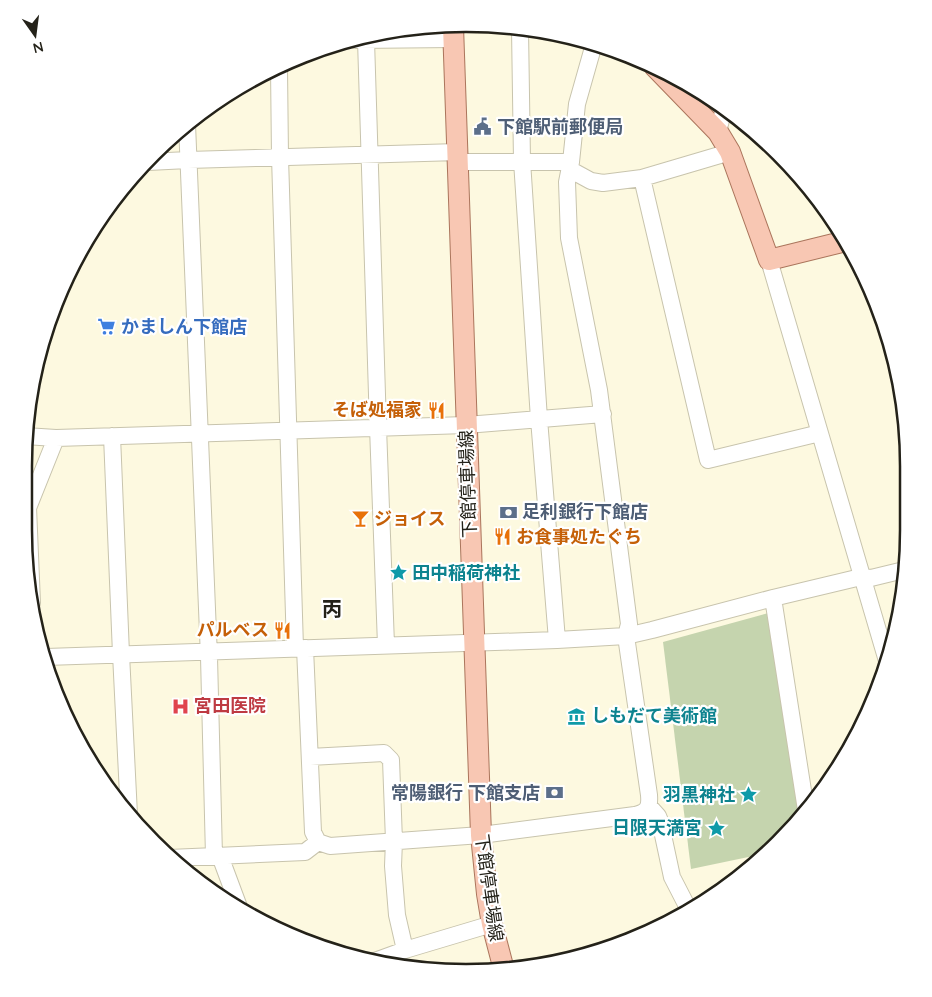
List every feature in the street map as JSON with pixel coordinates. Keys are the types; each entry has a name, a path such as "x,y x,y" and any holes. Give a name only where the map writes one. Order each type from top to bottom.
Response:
{"main road":[{"name":"下館停車場線","path":"453,33 480,835 486,894 502,963"},
{"path":"673,85 718,132 730,152 769,260 837,243"}],"street":[{"path":"406,37 453,33"},
{"path":"520,36 522,162 539,419 557,640"},
{"path":"360,46 369,154 386,645"},
{"path":"279,75 289,431 300,648 310,757 313,832 318,842 330,846 480,835 636,815 646,811 649,806 649,789 626,636 630,624 603,414 569,238 567,182 577,104 592,52"},
{"path":"718,132 722,116"},
{"path":"188,133 217,856 236,898"},
{"path":"157,162 369,154 458,157 570,166 591,181 603,183 642,178 730,152"},
{"path":"642,178 708,460 820,432"},
{"path":"769,260 883,649"},
{"path":"33,437 56,438 466,425 603,414"},
{"path":"112,436 120,654 128,803"},
{"path":"32,498 56,438"},
{"path":"52,657 557,640 626,636 861,577 871,578 898,572"},
{"path":"773,598 805,802"},
{"path":"310,757 384,753 391,760 397,915 405,950"},
{"path":"649,806 660,820 672,877 686,904"},
{"path":"181,858 305,852 318,842"},
{"path":"386,957 492,924"}],"green space":[{"path":"772,612 804,803 773,838 753,856 691,869 663,642"}],"place":[{"name":"下館駅前郵便局","path":"483,127"},
{"name":"かましん下館店","path":"107,327"},
{"name":"そば処福家","path":"436,410"},
{"name":"足利銀行下館店","path":"508,512"},
{"name":"ジョイス","path":"360,519"},
{"name":"お食事処たぐち","path":"502,537"},
{"name":"田中稲荷神社","path":"398,573"},
{"name":"パルベス","path":"283,630"},
{"name":"宮田医院","path":"180,706"},
{"name":"しもだて美術館","path":"577,716"},
{"name":"常陽銀行 下館支店","path":"554,793"},
{"name":"羽黒神社","path":"749,795"},
{"name":"日限天満宮","path":"716,828"}],"district":[{"name":"丙","path":"332,609"}]}
